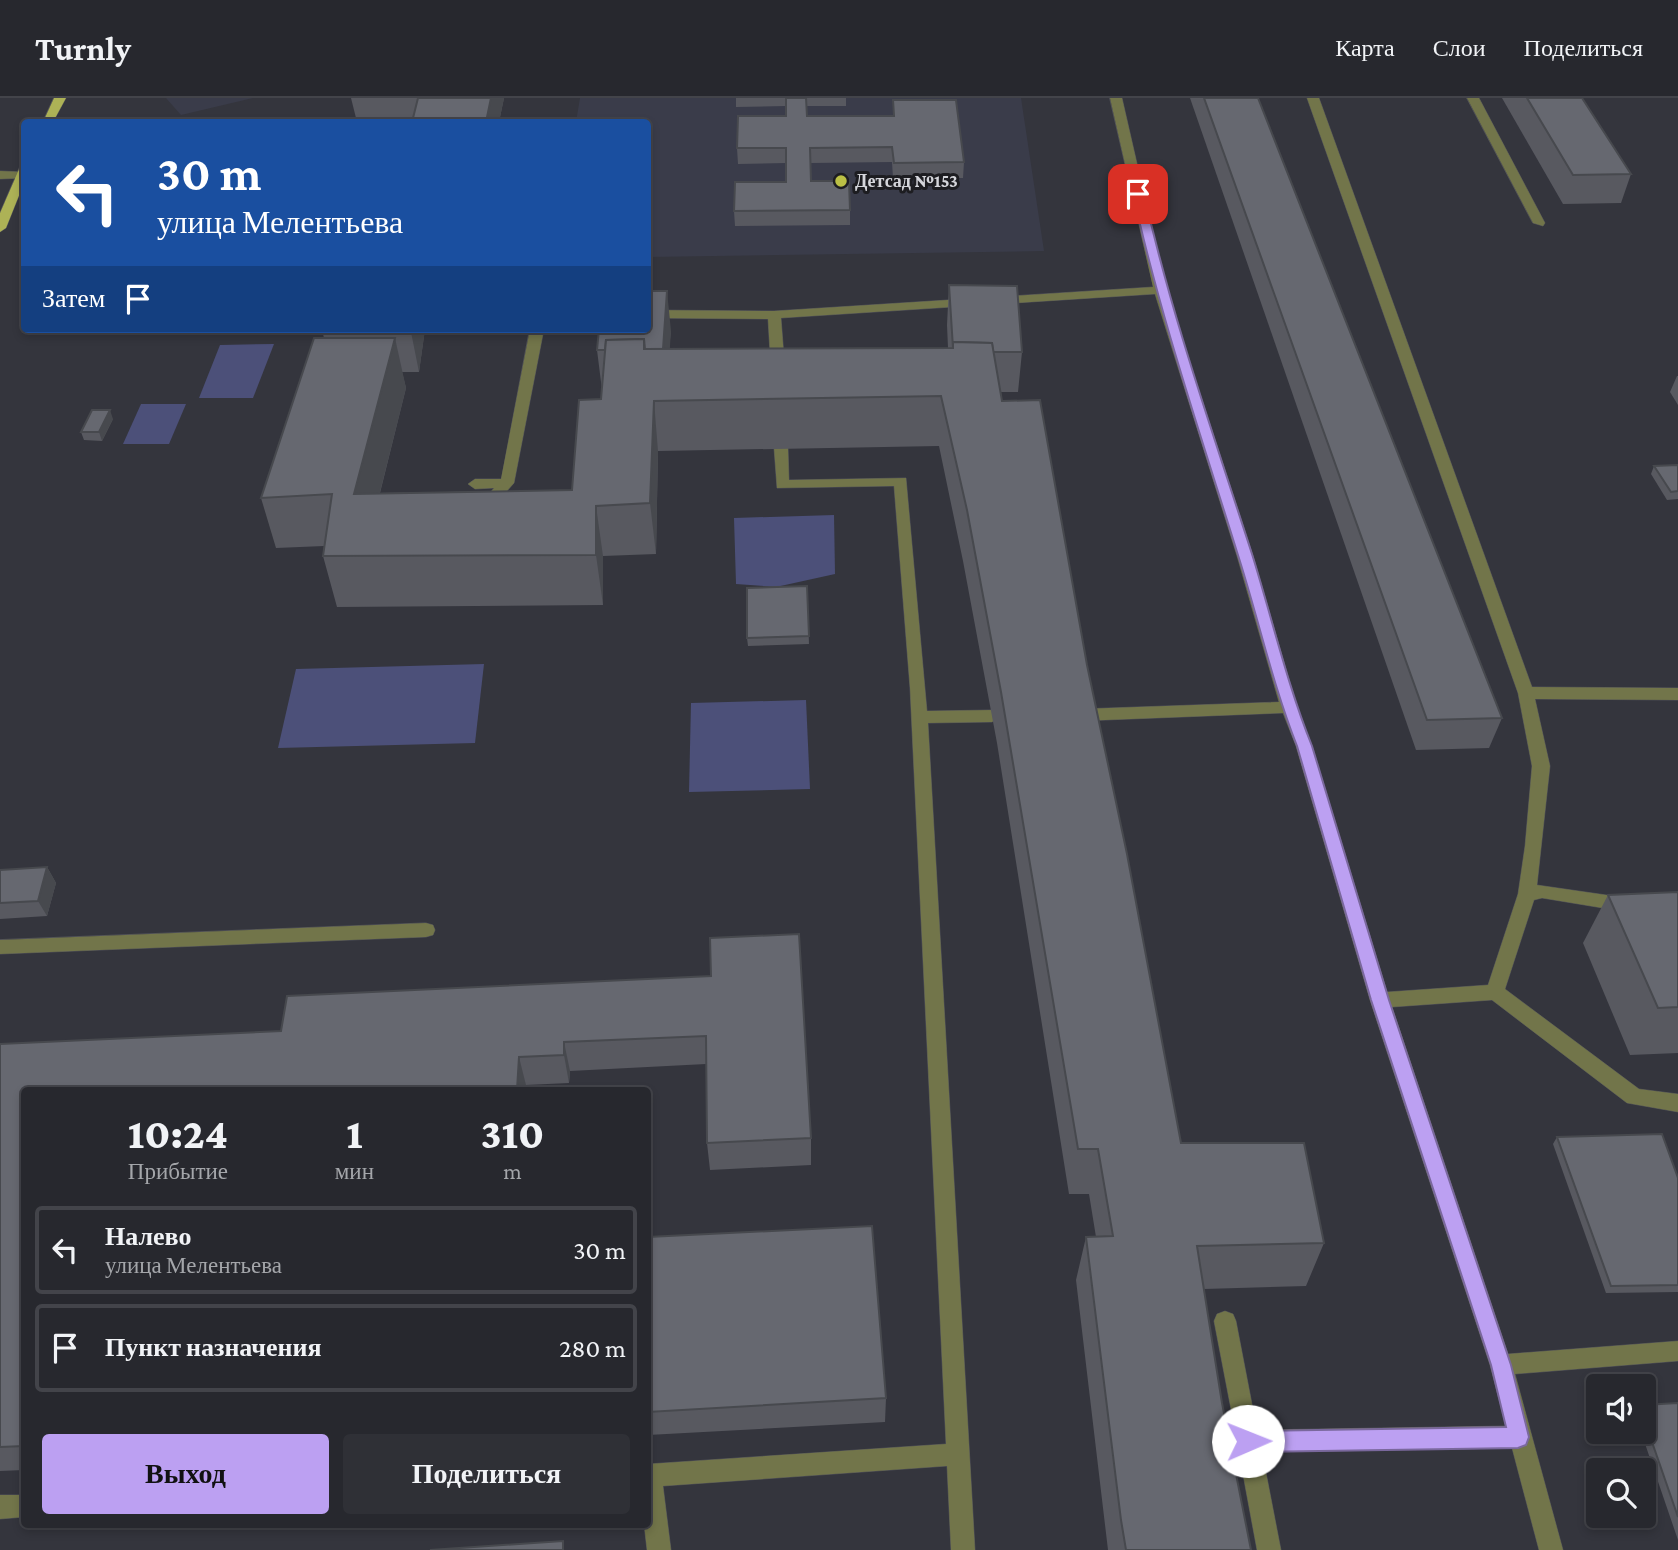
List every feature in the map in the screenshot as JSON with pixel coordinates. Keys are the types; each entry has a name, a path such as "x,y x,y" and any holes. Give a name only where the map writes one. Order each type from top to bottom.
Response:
{"main road":[{"path":"50,119 60,98"},
{"path":"0,228 21,177"}],"street":[{"path":"1116,98 1160,290 1245,556 1289,707 1304,746 1380,1000 1501,1365 1518,1437 1551,1550"},
{"path":"1313,98 1525,693 1541,766 1527,894 1495,992"},
{"path":"1473,98 1539,223"},
{"path":"0,175 21,172"},
{"path":"651,314 774,315 1160,290"},
{"path":"774,315 779,388"},
{"path":"488,505 507,484 536,333"},
{"path":"781,448 782,485 901,481 919,717 963,1550"},
{"path":"475,484 507,484"},
{"path":"1525,693 1678,695"},
{"path":"1080,715 1289,707"},
{"path":"919,717 992,716"},
{"path":"1527,894 1542,891 1644,907"},
{"path":"0,947 426,930"},
{"path":"1380,1000 1495,992 1634,1097 1678,1103"},
{"path":"1225,1321 1269,1550"},
{"path":"1501,1365 1678,1351"},
{"path":"1207,1442 1518,1437"},
{"path":"651,1476 958,1454"},
{"path":"651,1491 659,1550"},
{"path":"0,1507 21,1506"}],"shaded area":[{"path":"166,98 253,98 181,115"},
{"name":"Детсад №153","path":"580,98 1021,98 1044,251 651,257 651,119 576,119"},
{"path":"274,344 253,398 199,398 220,345"},
{"path":"141,404 186,404 169,444 123,444"},
{"path":"834,515 835,574 776,587 736,584 734,518"},
{"path":"484,664 475,743 278,748 296,669"},
{"path":"806,700 810,789 689,792 691,703"}],"building":[{"path":"418,98 491,98 487,119 413,119"},
{"path":"786,98 806,98 807,116 894,116 893,100 956,100 964,162 894,163 892,147 810,148 811,181 849,181 850,210 734,211 735,182 786,182 786,148 737,148 738,116 786,116"},
{"path":"1204,98 1258,98 1502,718 1427,720"},
{"path":"1527,98 1582,98 1631,174 1573,175"},
{"path":"187,118 347,118 346,119"},
{"path":"949,285 1017,286 1022,352 993,352 992,343 953,342 953,348"},
{"path":"651,291 667,291 663,349 645,349 644,339 606,340 605,350 597,350 599,333 651,333"},
{"path":"314,338 395,338 354,494 572,490 579,400 601,399 606,340 644,339 644,349 953,348 953,342 992,343 1002,401 1040,400 1087,665 1127,854 1181,1143 1304,1143 1324,1243 1197,1246 1222,1403 1251,1550 1126,1550 1086,1237 1113,1236 1098,1149 1078,1149 1001,692 967,510 941,396 654,401 650,503 596,506 596,555 323,556 332,494 261,498"},
{"path":"92,410 110,410 99,432 81,432"},
{"path":"1678,465 1678,491 1671,492 1654,466"},
{"path":"807,586 809,636 747,638 747,588"},
{"path":"47,867 38,901 0,903 0,870"},
{"path":"1678,892 1678,1007 1658,1008 1608,895"},
{"path":"799,934 811,1138 707,1143 706,1036 564,1042 564,1055 519,1057 517,1087 21,1087 21,1446 0,1447 0,1044 281,1031 287,996 711,976 710,938"},
{"path":"1662,1134 1678,1178 1678,1285 1611,1286 1557,1137"},
{"path":"872,1226 886,1398 651,1412 651,1237"},
{"path":"1678,1403 1678,1517 1653,1444 1656,1444 1656,1404"},
{"path":"563,1541 563,1550 430,1550"}],"place":[{"name":"Детсад №153","path":"841,181"}],"route":[{"path":"1138,194 1160,290 1245,556 1289,707 1304,746 1380,1000 1501,1365 1518,1437 1248,1441"}]}
